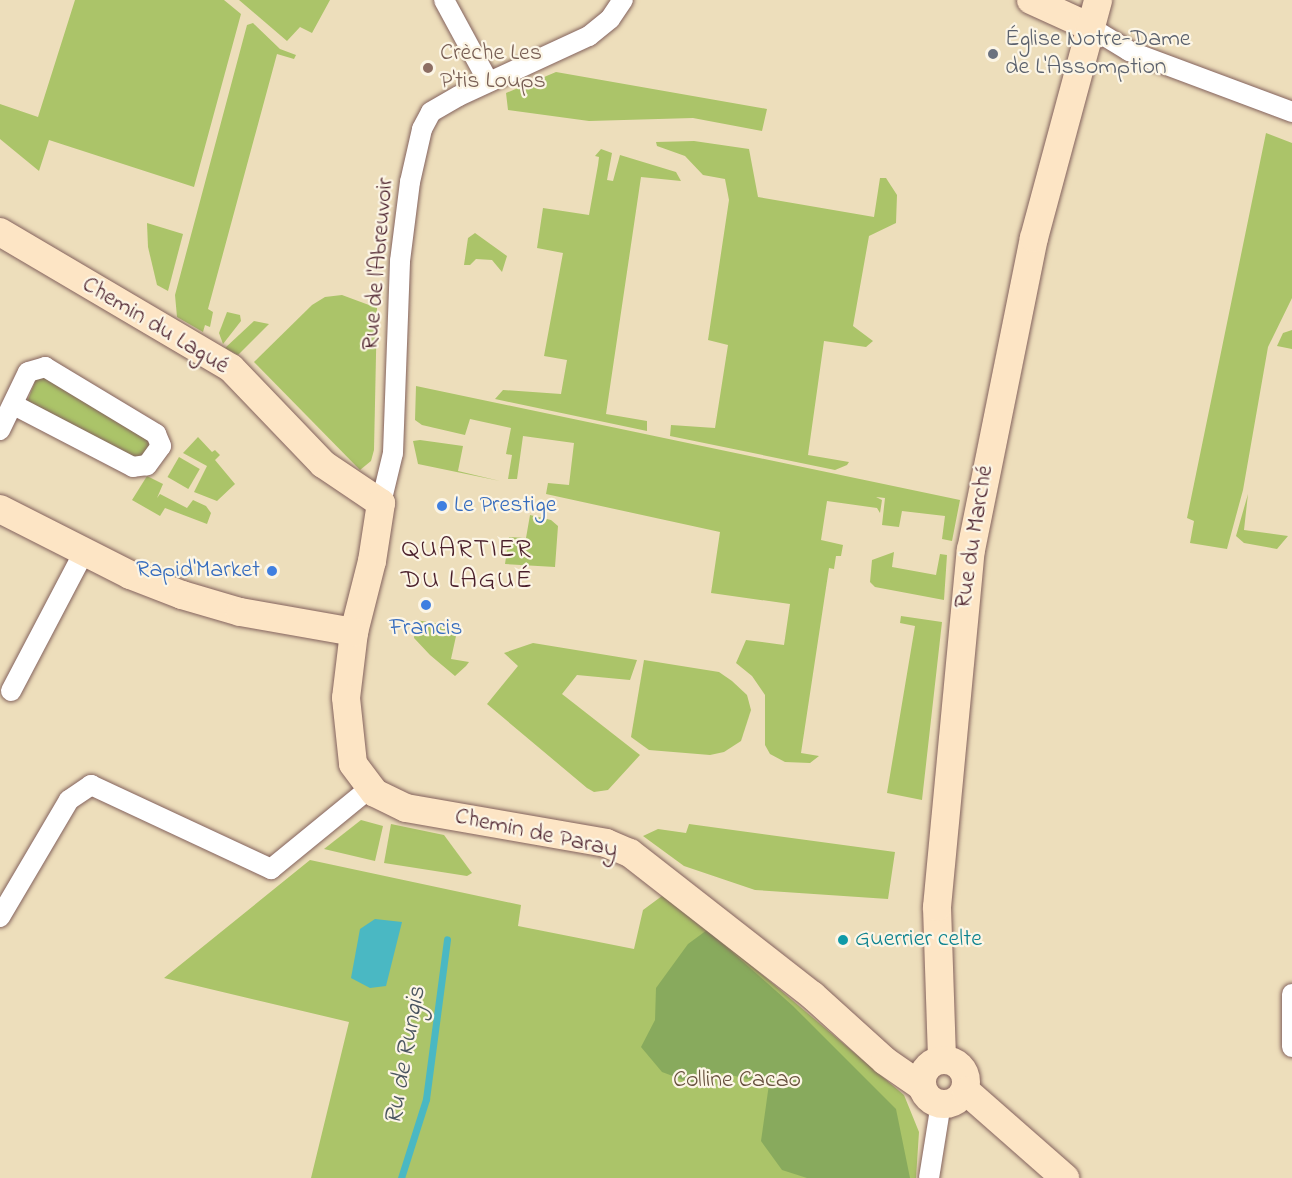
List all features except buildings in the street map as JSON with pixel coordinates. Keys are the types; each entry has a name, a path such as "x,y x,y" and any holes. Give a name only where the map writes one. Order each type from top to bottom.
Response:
{"street":[{"path":"444,0 488,81"},
{"name":"Rue de l'Abreuvoir","path":"381,503 393,453 400,261 416,147 431,112 488,81 589,36 610,19 623,0"},
{"path":"1031,0 1090,27 1129,51 1292,112"},
{"name":"Rue du Marché","path":"942,1058 937,907 971,550 1026,272 1098,0"},
{"name":"Chemin du Lagué","path":"0,232 231,368 323,464 381,503"},
{"path":"0,430 28,372 45,367 156,434 161,446 147,465 133,467 14,405"},
{"name":"Chemin de Paray","path":"381,503 372,561 354,632 346,688 348,738 356,770 370,788 388,802 406,808 606,843 630,853 812,995 885,1060 931,1094"},
{"path":"0,509 150,583 240,612 354,632"},
{"path":"11,691 84,552"},
{"path":"0,917 69,800 91,785 271,869 370,788"},
{"path":"1292,994 1292,1047"},
{"path":"930,1178 931,1094 928,1066 942,1058 958,1066 966,1080 966,1091 958,1101 931,1094"},
{"path":"966,1091 1065,1178"}],"green space":[{"path":"75,0 224,0 241,14 194,187 49,140 39,171 0,139 0,104 38,117"},
{"path":"239,0 330,0 312,33 300,27 287,41"},
{"path":"253,23 280,49 296,55 294,59 277,54 208,309 213,312 210,327 205,325 203,332 177,317 175,295 247,25"},
{"path":"556,72 767,109 762,131 693,118 589,121 508,110 506,93"},
{"path":"1266,133 1292,143 1292,298 1268,347 1243,490 1227,549 1190,543 1194,521 1187,518"},
{"path":"694,141 749,149 758,197 874,217 880,178 886,178 897,195 896,223 869,236 853,326 873,341 866,347 824,341 808,455 849,462 847,465 835,470 670,436 671,425 715,428 728,345 708,340 729,200 725,179 703,175 685,156 657,146 656,142"},
{"path":"601,149 612,153 607,180 613,181 620,155 676,172 681,181 641,177 606,414 647,421 647,431 495,399 503,390 561,394 567,360 544,356 563,253 537,248 543,208 589,215 599,157 595,156"},
{"path":"147,223 183,234 168,291 157,285 148,247"},
{"path":"475,233 507,256 502,272 492,260 476,259 470,265 464,265 468,238"},
{"path":"342,295 377,308 374,450 371,461 360,470 254,362 312,305 325,297"},
{"path":"227,312 240,315 241,321 223,344 219,333"},
{"path":"254,321 269,324 238,355 225,348"},
{"path":"1292,330 1292,349 1277,346 1283,333"},
{"path":"38,374 146,433 154,446 139,461 27,402"},
{"path":"416,386 960,500 952,541 942,539 945,516 902,511 899,527 882,525 885,498 876,497 882,500 880,513 877,508 827,501 821,540 843,545 841,556 836,556 834,569 829,568 801,753 819,756 810,763 785,762 770,754 765,745 765,695 752,676 736,663 746,640 784,645 790,604 711,593 720,532 546,494 548,483 569,485 574,443 523,436 517,479 508,479 512,455 506,454 511,428 470,419 465,435 422,425 415,420"},
{"path":"198,437 212,452 215,450 220,455 215,460 235,484 217,501 194,492 207,466 183,453"},
{"path":"413,441 463,446 458,471 500,481 418,464"},
{"path":"179,457 200,469 188,489 168,477"},
{"path":"147,476 163,484 157,498 160,494 187,508 193,500 206,506 211,513 207,524 165,508 160,516 132,500"},
{"path":"1248,494 1244,530 1288,536 1277,549 1244,543 1236,536"},
{"path":"530,515 551,520 558,526 555,567 505,564 509,537 526,538"},
{"path":"894,552 892,567 936,575 940,554 947,555 944,600 875,587 870,582 872,560"},
{"path":"901,616 942,622 922,800 887,793 915,626 900,623"},
{"path":"416,620 458,627 451,659 469,662 455,676 414,638"},
{"path":"533,643 637,660 630,680 577,675 562,694 640,755 608,790 594,792 587,788 487,704 518,666 504,653"},
{"path":"644,660 719,672 732,681 747,695 751,710 741,741 724,752 710,755 649,750 631,737"},
{"path":"361,820 383,826 375,861 324,849"},
{"path":"391,824 444,835 472,873 467,876 384,863"},
{"path":"689,824 895,852 888,899 755,890 684,866 643,836 658,829 686,833"},
{"name":"Colline Cacao","path":"310,860 521,905 518,926 634,949 643,910 666,893 904,1095 919,1132 916,1178 311,1178 349,1022 164,978"},
{"path":"707,930 793,1006 896,1109 910,1178 807,1178 782,1170 761,1141 769,1084 722,1073 705,1088 662,1072 641,1047 655,1020 656,988 688,944"}],"water":[{"path":"375,919 402,922 386,986 370,988 351,978 360,929"}],"waterway":[{"name":"Ru de Rungis","path":"401,1178 426,1099 447,939"}],"place":[{"name":"Église Notre-Dame de L'Assomption","path":"993,54"},
{"name":"Crèche Les P'tis Loups","path":"428,68"},
{"name":"Le Prestige","path":"442,506"},
{"name":"Rapid'Market","path":"272,571"},
{"name":"Francis","path":"426,605"},
{"name":"Guerrier celte","path":"843,940"}],"district":[{"name":"QUARTIER DU LAGUÉ","path":"467,564"}]}
